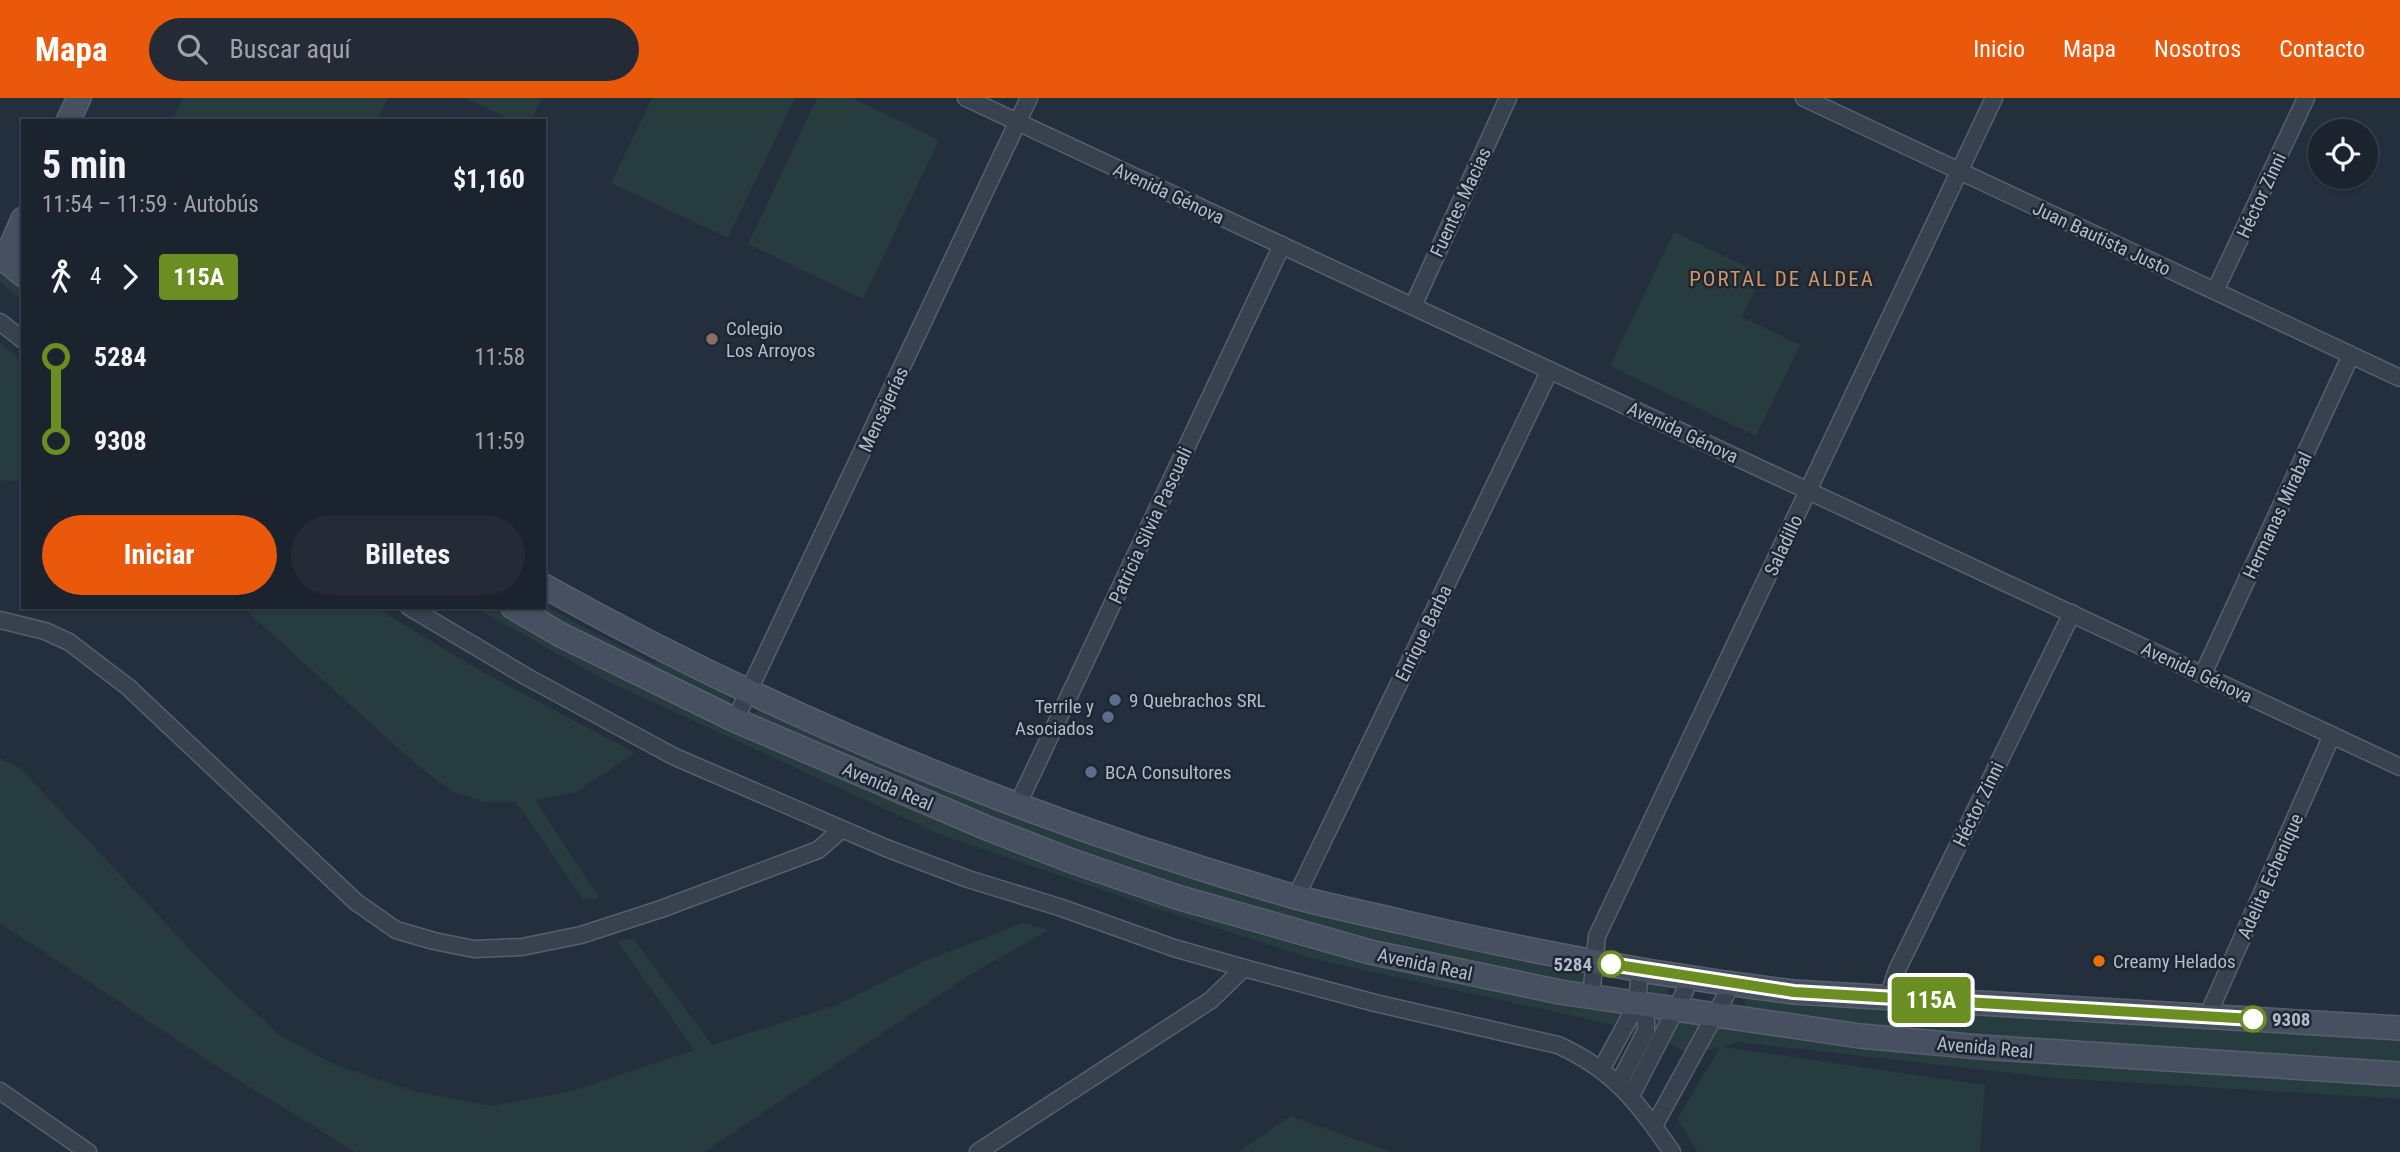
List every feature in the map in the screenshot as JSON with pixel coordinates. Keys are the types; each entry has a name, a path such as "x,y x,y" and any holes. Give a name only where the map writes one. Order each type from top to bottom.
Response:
{"main road":[{"path":"69,119 79,98"},
{"path":"0,215 21,228 3,258 21,273"},
{"name":"Avenida Real","path":"546,587 699,668 840,733 1018,804 1136,846 1296,897 1500,945 1794,992 2400,1028"},
{"name":"Avenida Real","path":"516,609 561,635 735,720 987,828 1177,897 1370,952 1591,997 1860,1036 1980,1047 2400,1074"}],"street":[{"name":"Avenida Génova","path":"966,98 2400,767"},
{"name":"Mensajerías","path":"735,720 1029,98"},
{"name":"Fuentes Macias","path":"1413,306 1508,98"},
{"name":"Juan Bautista Justo","path":"1804,98 2400,378"},
{"name":"Saladillo","path":"1591,997 1597,936 1994,98"},
{"name":"Héctor Zinni","path":"2215,291 2306,98"},
{"name":"Patricia Silvia Pascuali","path":"1018,804 1282,245"},
{"path":"0,322 21,338"},
{"name":"Hermanas Mirabal","path":"2203,674 2351,355"},
{"name":"Enrique Barba","path":"1296,897 1550,370"},
{"path":"412,609 527,677 675,757 841,830 968,879 1059,907 1174,948 1244,968 1375,1003 1478,1024 1558,1045 1602,1068 1619,1083 1672,1152"},
{"name":"Héctor Zinni","path":"1888,997 1897,970 2072,613"},
{"path":"0,620 45,631 69,642 128,687 356,902 396,930 434,941 474,949 522,947 581,935 661,909 818,850 841,830"},
{"name":"Adelita Echenique","path":"2207,1017 2332,735"},
{"path":"978,1152 1211,1000 1244,968"},
{"path":"1602,1068 1637,1004 1640,969"},
{"path":"1631,1096 1685,991 1687,976"},
{"path":"1654,1126 1716,1015 1726,995 1728,983"},
{"path":"1619,1083 1646,1031 1646,1020 1637,1004"},
{"path":"0,1091 88,1152"}],"green space":[{"path":"183,98 388,98 378,119 173,119"},
{"path":"465,98 542,98 532,119 510,119"},
{"path":"652,98 795,98 728,238 611,183"},
{"path":"817,98 852,98 939,140 863,299 748,244"},
{"path":"1674,232 1762,274 1742,317 1800,345 1756,436 1610,366"},
{"path":"0,256 21,273 21,298 0,282"},
{"path":"0,343 21,360 21,480 0,481"},
{"path":"546,607 655,664 661,656 733,695 728,704 723,706 533,609"},
{"path":"244,609 378,609 477,669 635,753 576,792 535,800 599,898 583,899 516,802 485,802 455,793 418,766"},
{"path":"478,609 517,609 874,781 1278,927 1676,1009 2400,1074 2400,1099 2056,1078 1738,1042 1723,1047 1985,1085 1980,1152 1698,1152 1677,1119 1720,1047 1704,1051 1700,1061 1664,1040 1661,1043 1648,1037 1647,1041 1610,1024 1314,959 1155,908 939,834 605,680"},
{"path":"763,706 1025,815 1581,967 1584,980 1580,984 1514,978 1139,880 754,717"},
{"path":"0,758 21,769 217,978 281,1036 335,1065 417,1092 491,1106 572,1091 694,1050 618,942 633,938 712,1045 837,1005 927,960 1023,923 1049,930 968,976 704,1152 355,1152 216,1066 0,923"},
{"path":"1650,979 1668,983 1668,993 1664,999 1652,997 1647,988"},
{"path":"1745,997 2400,1035 2400,1066 1977,1040 1745,1012"},
{"path":"1290,1116 1392,1152 1239,1152"}],"bus line":[{"name":"115A","path":"1611,964 1794,992 2253,1019"}],"place":[{"name":"Colegio Los Arroyos","path":"712,339"},
{"name":"9 Quebrachos SRL","path":"1115,700"},
{"name":"Terrile y Asociados","path":"1108,717"},
{"name":"BCA Consultores","path":"1091,772"},
{"name":"Creamy Helados","path":"2099,961"},
{"name":"5284","path":"1611,964"},
{"name":"9308","path":"2253,1019"}],"district":[{"name":"PORTAL DE ALDEA","path":"1782,279"}]}
